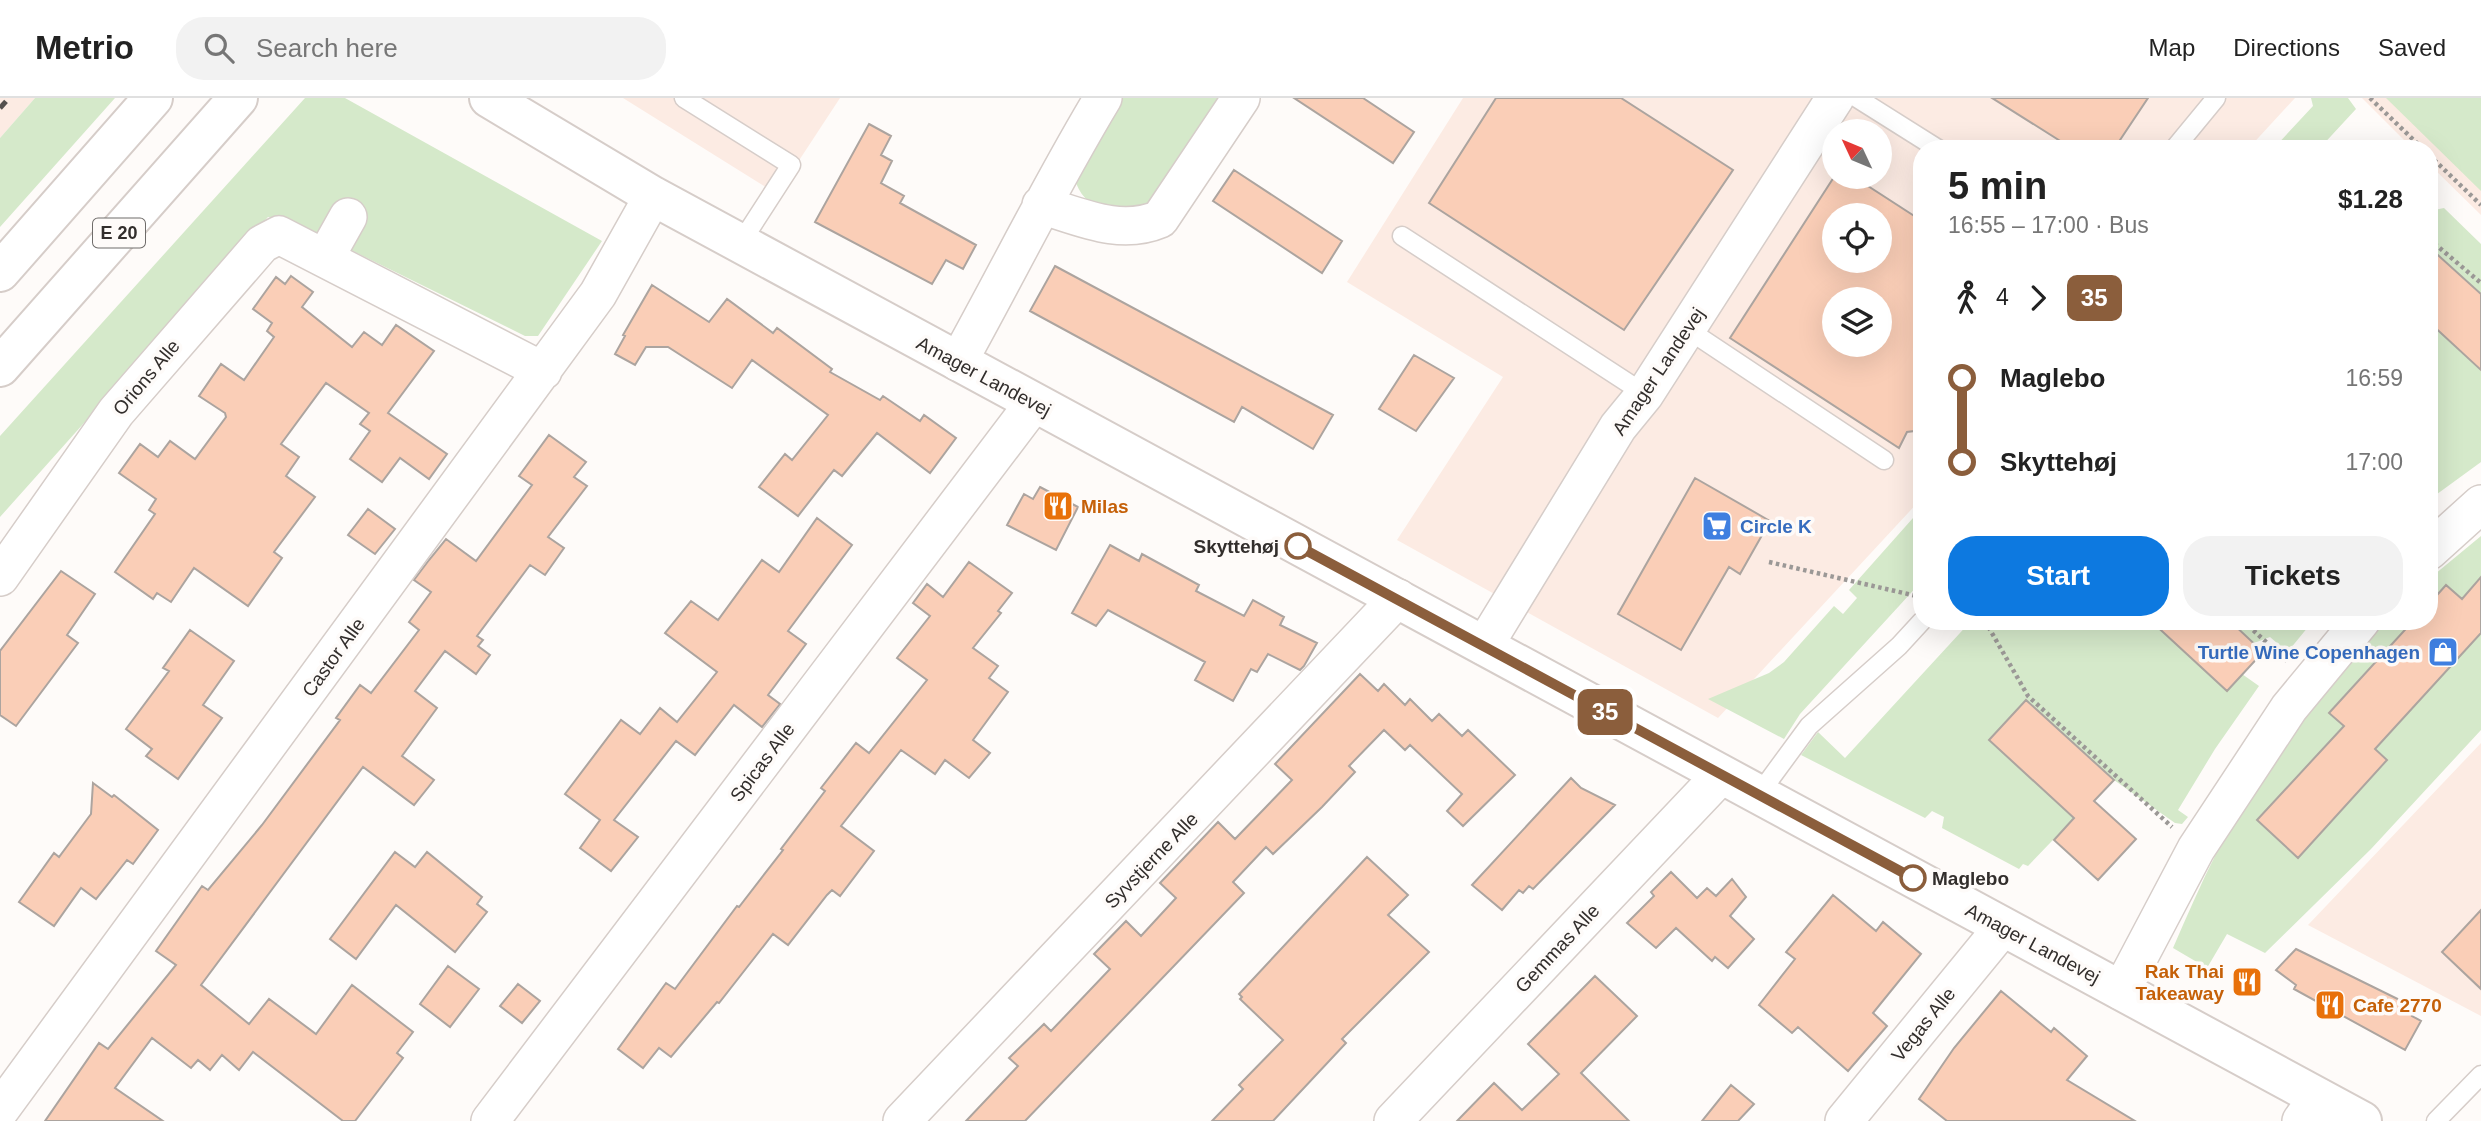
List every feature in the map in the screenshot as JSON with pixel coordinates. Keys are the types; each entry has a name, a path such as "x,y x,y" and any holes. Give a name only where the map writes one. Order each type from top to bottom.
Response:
{"main road":[{"path":"0,272 153,98"},
{"name":"E 20","path":"0,367 238,98"},
{"name":"Amager Landevej","path":"489,98 653,197 2121,990 2309,1109 2362,1121"}],"street":[{"path":"958,362 1026,240 1041,205 1103,98"},
{"path":"1041,205 1118,228 1146,225 1160,219 1241,98"},
{"name":"Amager Landevej","path":"1483,646 1618,427 1645,394 1835,98"},
{"name":"Castor Alle","path":"0,1110 543,371 598,294 653,197"},
{"path":"325,258 348,217"},
{"name":"Orions Alle","path":"0,577 116,412 261,244 279,235 543,371"},
{"name":"Spicas Alle","path":"490,1121 1034,403"},
{"path":"2438,543 2481,504"},
{"name":"Syvstjerne Alle","path":"902,1121 1398,598"},
{"path":"2121,990 2196,849 2289,708 2354,630"},
{"name":"Gemmas Alle","path":"1393,1121 1721,775"},
{"name":"Vegas Alle","path":"1844,1121 2003,927"}],"lane":[{"path":"684,98 791,166 740,244"},
{"path":"1857,98 1924,140"},
{"path":"2181,140 2216,98"},
{"path":"1402,236 1645,394"},
{"path":"1687,329 1884,460"},
{"path":"1759,794 1808,726 1914,630"},
{"path":"2436,1121 2481,1075"}],"path":[{"path":"2370,98 2414,140"},
{"path":"2438,164 2481,205"},
{"path":"2438,247 2481,283"},
{"path":"1769,562 1913,595"},
{"path":"1990,630 2028,696 2196,849"},
{"path":"2253,630 2311,682"}],"shaded area":[{"path":"0,98 35,98 0,138"},
{"path":"623,98 840,98 777,194"},
{"path":"1463,98 2295,98 2256,140 1913,140 1913,508 1718,718 1397,540 1503,377 1347,282"},
{"path":"2362,98 2481,98 2481,215 2438,173 2438,140 2404,140"},
{"path":"2481,743 2481,1016 2308,925"}],"green space":[{"path":"35,98 115,98 0,227 0,138"},
{"path":"305,98 345,98 602,241 538,336 525,336 290,220 268,217 0,517 0,436"},
{"path":"1114,98 1223,98 1143,212 1110,209 1092,203 1085,198 1074,177"},
{"path":"2311,98 2348,98 2356,109 2327,140 2281,140 2313,106"},
{"path":"2386,98 2481,98 2481,191 2438,149 2438,140 2429,140"},
{"path":"2444,208 2481,244 2481,294 2438,256 2438,209"},
{"path":"2438,330 2481,370 2481,462 2438,493"},
{"path":"1913,518 1913,591 1800,714 1784,739 1708,699 1769,673 1784,662 1834,606 1843,614 1857,598 1849,590"},
{"path":"2481,536 2481,577 2462,599 2446,585 2438,594 2438,572"},
{"path":"1963,630 2161,630 2227,691 2242,674 2259,686 2215,749 2178,810 2188,817 2182,824 2175,823 2114,780 2026,700 1989,740 2074,818 2028,866 2023,864 2019,869 1942,828 1944,817 1932,811 1925,818 1801,755 1818,732 1845,758"},
{"path":"2240,630 2306,630 2290,649 2285,650 2270,637 2254,643"},
{"path":"2378,630 2405,630 2329,712 2344,726 2258,821 2298,857 2387,761 2375,749 2481,633 2481,730 2371,849 2265,953 2227,934 2207,968 2173,948 2217,852 2252,791 2294,730"}],"building":[{"path":"1294,98 1363,98 1414,132 1393,163"},
{"path":"1496,98 1621,98 1733,170 1624,330 1429,203"},
{"path":"1992,98 2148,98 2120,140 2059,140"},
{"path":"869,124 891,136 881,155 892,161 881,183 904,196 900,203 976,245 963,269 946,260 932,284 815,222"},
{"path":"1234,170 1342,241 1322,273 1213,201"},
{"path":"1826,189 1873,189 1913,215 1913,431 1907,432 1899,448 1730,338"},
{"path":"2438,255 2481,294 2481,370 2438,330"},
{"path":"1055,266 1333,415 1313,449 1242,407 1234,422 1030,311"},
{"path":"291,276 313,292 302,307 352,347 364,332 382,345 396,325 434,351 388,413 447,454 429,479 400,458 382,482 350,459 370,431 360,424 369,413 326,383 281,444 299,457 286,476 315,497 274,552 282,558 248,606 194,568 171,602 157,593 153,599 115,572 155,514 149,510 156,499 119,473 140,444 158,457 170,441 195,459 226,417 225,413 199,396 221,364 244,380 274,337 267,331 272,323 253,309 276,277 285,284"},
{"path":"652,285 709,322 727,299 773,333 777,328 832,369 830,372 880,400 883,396 920,421 924,415 956,438 930,473 877,433 842,476 834,470 798,516 759,487 785,454 792,460 828,415 752,360 732,388 668,347 646,347 635,365 615,354"},
{"path":"1414,355 1454,378 1416,431 1379,409"},
{"path":"549,435 586,462 574,477 587,486 548,537 564,548 545,575 530,565 477,636 483,640 478,646 490,655 476,674 445,651 415,691 437,708 402,756 434,780 414,805 363,767 201,985 249,1024 269,999 316,1034 352,985 413,1032 397,1053 403,1058 355,1121 343,1121 253,1052 239,1070 222,1055 210,1070 198,1060 191,1068 152,1038 115,1088 163,1121 45,1121 99,1043 108,1049 176,965 156,951 202,886 208,890 262,825 340,720 336,718 360,685 371,693 419,630 409,622 431,592 414,580 446,539 476,561 532,485 519,476"},
{"path":"1695,478 1770,521 1740,574 1729,567 1681,650 1618,614"},
{"path":"1040,487 1078,507 1056,550 1007,525 1024,494 1033,499"},
{"path":"368,509 395,529 375,554 348,535"},
{"path":"817,518 852,545 788,631 806,644 768,695 780,704 762,727 734,705 695,755 676,741 614,820 638,837 611,871 580,848 600,820 565,794 621,720 640,734 660,708 677,722 717,672 665,633 691,601 718,620 762,560 779,572"},
{"path":"1110,545 1139,561 1142,554 1199,585 1196,591 1244,616 1253,600 1284,617 1280,625 1317,643 1300,670 1268,654 1257,672 1251,669 1233,701 1195,680 1205,662 1108,610 1096,626 1072,613"},
{"path":"969,562 1012,593 998,611 1001,613 973,648 998,666 989,678 1008,692 973,740 990,753 969,778 945,760 935,774 901,750 841,826 874,851 840,896 832,890 788,945 773,934 719,1003 717,1002 671,1057 659,1048 643,1068 618,1049 666,983 675,989 737,906 739,907 783,850 781,849 825,791 821,788 856,743 869,753 927,680 897,658 930,616 913,603 927,584 943,597"},
{"path":"61,571 95,594 67,635 78,643 16,726 0,715 0,651"},
{"path":"2481,577 2481,633 2375,749 2387,760 2298,858 2257,820 2344,726 2329,713 2405,630 2438,630 2438,594 2446,585 2462,599"},
{"path":"190,630 234,661 203,705 222,718 178,779 146,756 152,749 126,729 169,671 163,668"},
{"path":"2161,630 2240,630 2263,652 2227,691"},
{"path":"1360,674 1378,691 1384,684 1405,705 1410,699 1432,721 1439,714 1462,736 1468,730 1515,775 1463,826 1447,811 1462,794 1410,745 1405,750 1384,730 1349,766 1355,772 1322,807 1273,854 1266,847 1233,882 1244,893 1025,1121 966,1121 1018,1066 1009,1058 1044,1024 1051,1031 1110,969 1094,954 1126,921 1141,936 1176,898 1160,883 1218,822 1235,839 1292,780 1275,764"},
{"path":"2026,700 2114,780 2094,801 2136,839 2098,880 2054,840 2074,818 1989,740"},
{"path":"1571,778 1581,788 1615,805 1533,889 1529,886 1523,893 1519,890 1502,910 1472,885"},
{"path":"93,783 112,797 114,795 158,830 133,864 127,860 96,899 81,888 54,926 19,902 54,853 59,857 91,814"},
{"path":"395,852 415,867 427,852 482,897 477,904 487,912 455,952 396,905 356,959 330,939"},
{"path":"1367,857 1408,895 1388,915 1429,952 1342,1039 1346,1043 1273,1121 1212,1121 1243,1089 1239,1085 1283,1040 1240,999 1242,997 1239,994"},
{"path":"1671,872 1697,898 1707,888 1716,896 1732,879 1746,897 1730,916 1754,939 1728,968 1715,957 1712,961 1676,928 1656,948 1627,923 1654,896 1651,892"},
{"path":"1833,895 1876,931 1883,922 1921,954 1873,1013 1887,1026 1848,1071 1798,1027 1792,1033 1759,1005 1795,959 1786,952"},
{"path":"2481,910 2481,989 2442,952"},
{"path":"2296,949 2416,1008 2412,1016 2421,1021 2405,1050 2294,989 2296,985 2276,970"},
{"path":"448,966 479,989 450,1027 420,1004"},
{"path":"1595,976 1637,1016 1581,1073 1629,1121 1457,1121 1494,1083 1522,1110 1559,1074 1528,1044"},
{"path":"518,984 540,1001 522,1023 500,1006"},
{"path":"2001,991 2051,1032 2054,1028 2087,1056 2067,1080 2135,1121 1947,1121 1919,1099 1954,1048"},
{"path":"1731,1085 1754,1104 1738,1121 1702,1121"}],"railway":[{"path":"0,108 9,98"}],"bus line":[{"name":"35","path":"1298,546 1913,878"}],"place":[{"name":"Milas","path":"1058,506"},
{"name":"Circle K","path":"1717,526"},
{"name":"Skyttehøj","path":"1298,546"},
{"name":"Turtle Wine Copenhagen","path":"2443,652"},
{"name":"Maglebo","path":"1913,878"},
{"name":"Rak Thai Takeaway","path":"2247,982"},
{"name":"Cafe 2770","path":"2330,1005"}]}
